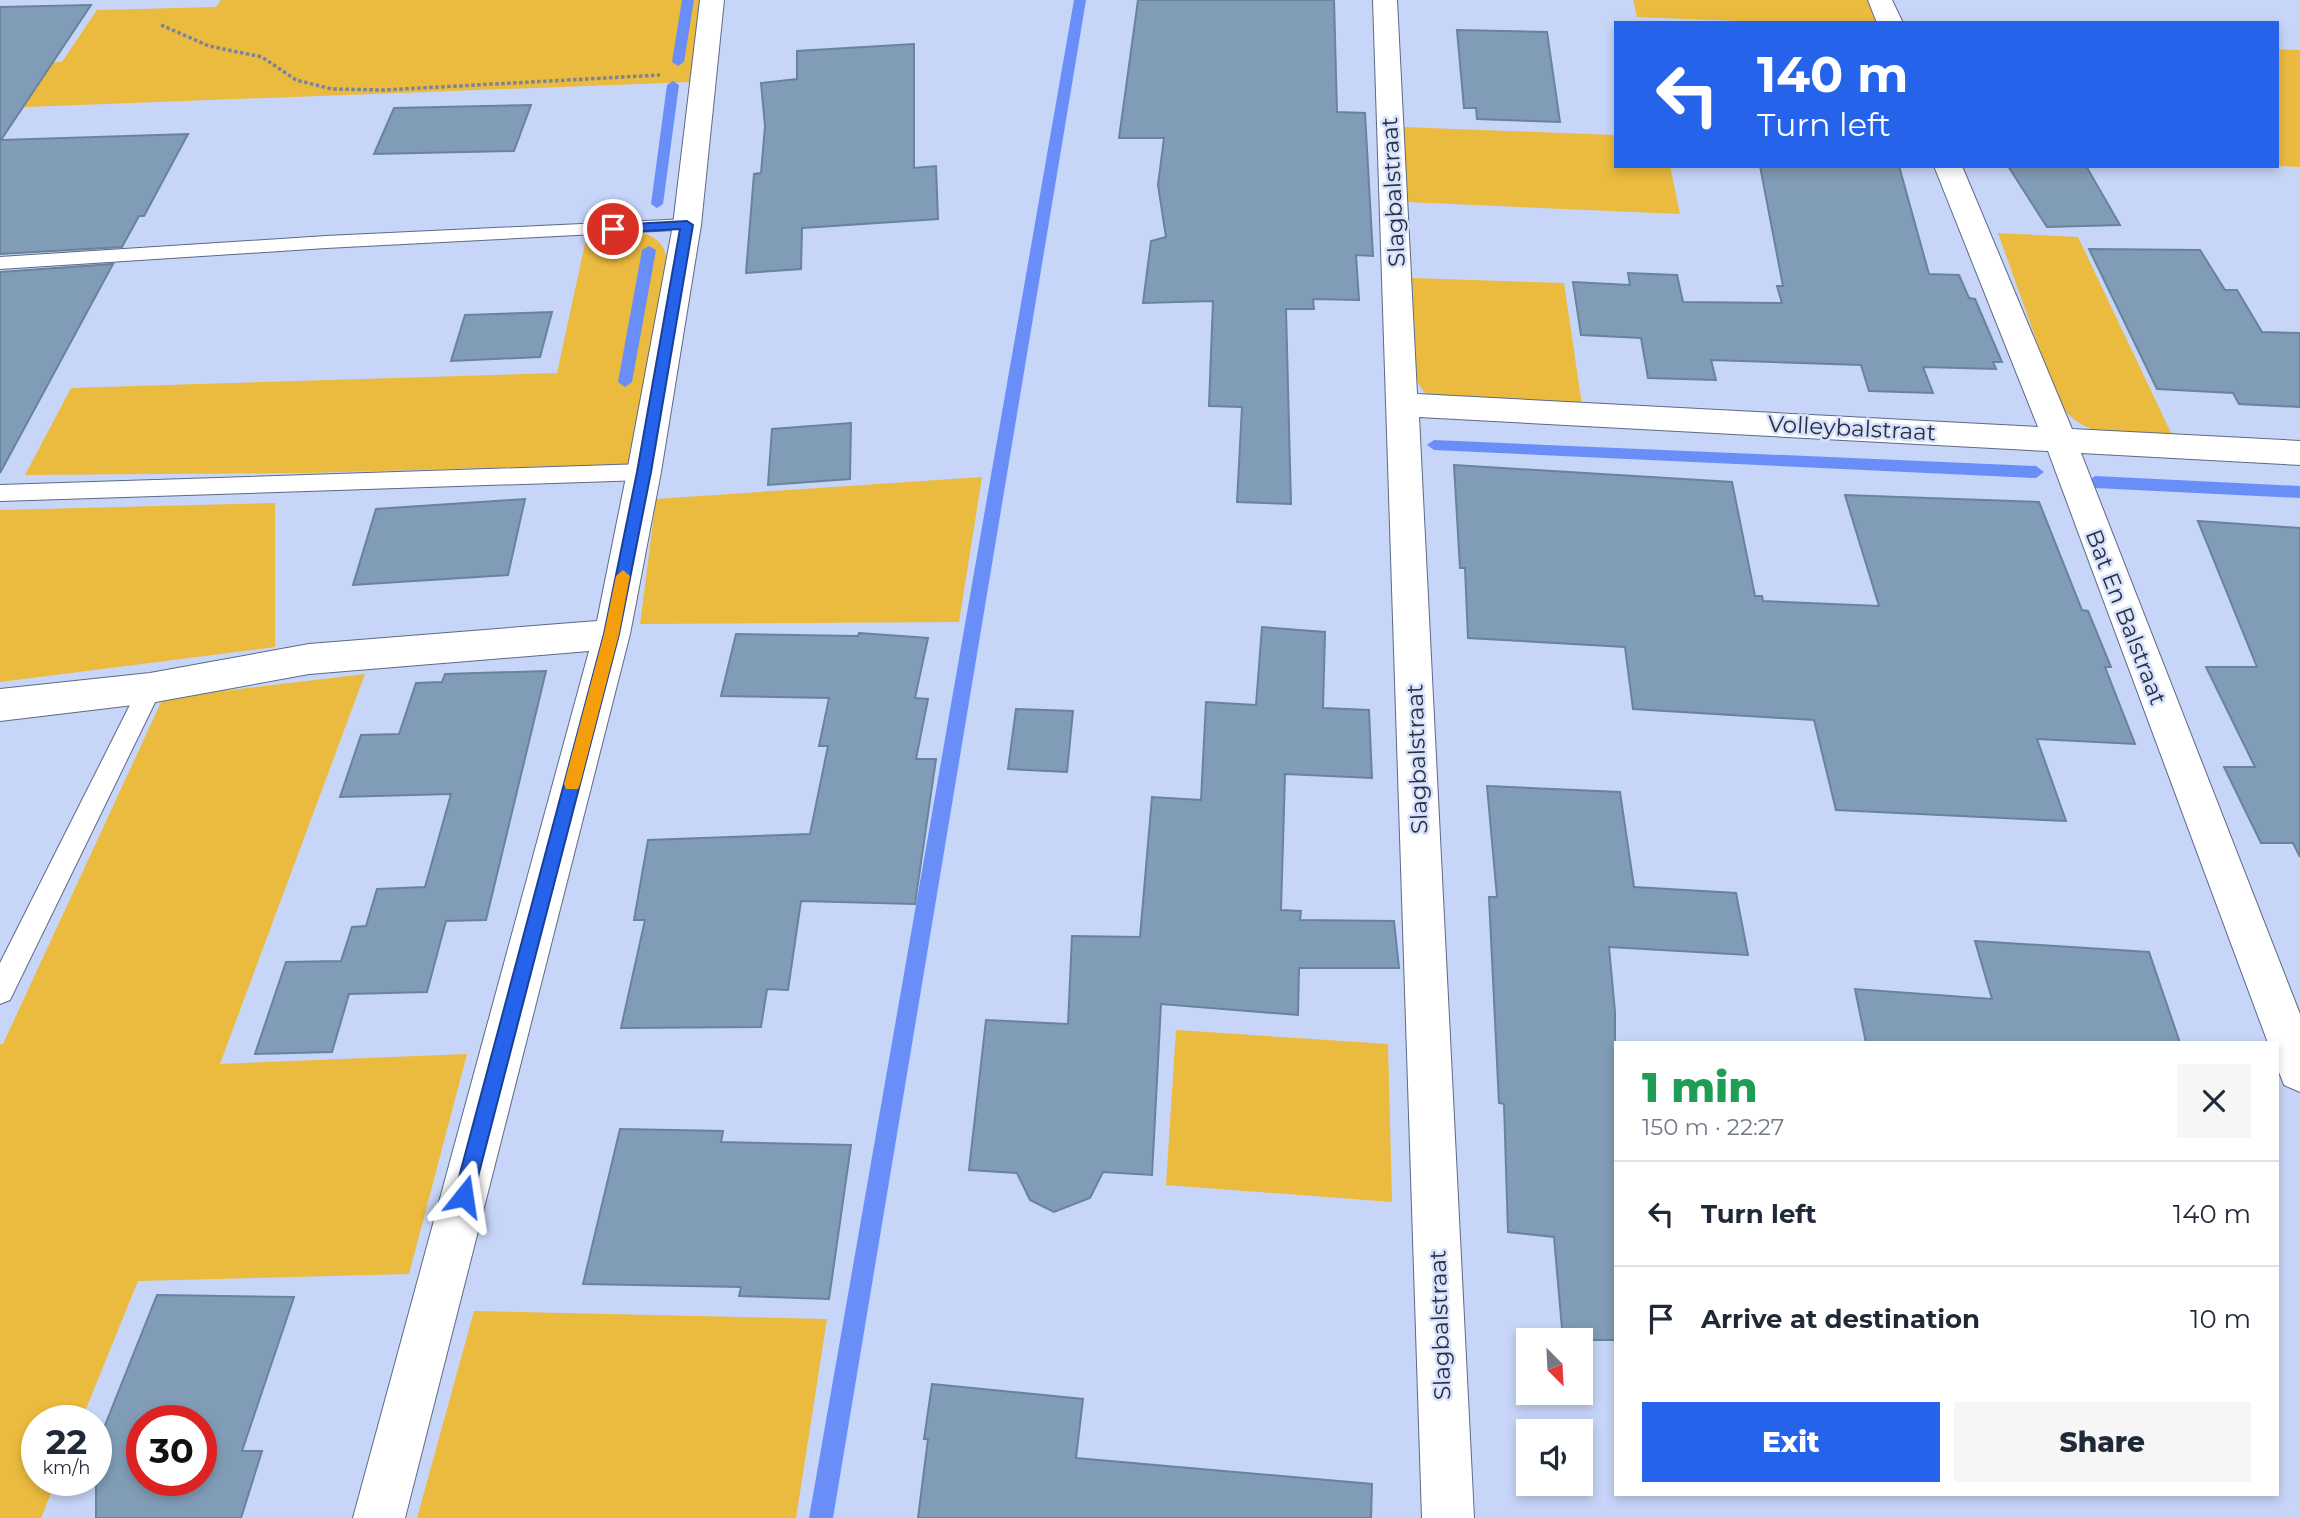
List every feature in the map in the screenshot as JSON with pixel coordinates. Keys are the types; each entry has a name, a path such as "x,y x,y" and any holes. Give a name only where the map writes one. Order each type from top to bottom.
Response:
{"street":[{"path":"379,1518 612,634 644,472 687,225 712,0"},
{"name":"Slagbalstraat","path":"1385,0 1448,1518"},
{"path":"1880,0 1888,21"},
{"name":"Bat En Balstraat","path":"1949,168 2059,438 2300,1070"},
{"name":"Volleybalstraat","path":"1403,405 2059,438 2300,453"},
{"path":"0,705 150,688 309,659 612,634"}],"lane":[{"path":"0,262 326,242 687,225"},
{"path":"0,493 644,472"},
{"path":"0,991 150,688"}],"path":[{"path":"162,25 209,46 262,57 296,80 332,89 384,90 702,72"}],"shaded area":[{"path":"221,0 702,0 691,82 0,108 0,64 62,62 97,10 216,7"},
{"path":"1633,0 1872,0 1880,21 1739,21 1637,17"},
{"path":"2279,49 2300,50 2300,167 2279,166"},
{"path":"1403,127 1614,135 1614,168 1670,168 1680,214 1407,202"},
{"path":"643,233 660,244 668,263 629,464 308,473 25,475 71,388 557,373 586,239"},
{"path":"1998,233 2078,237 2173,437 2109,434 2081,424 2068,414 2058,401"},
{"path":"1412,278 1564,283 1582,405 1435,399 1424,392 1417,381"},
{"path":"982,477 959,622 640,624 656,499"},
{"path":"275,503 275,647 0,682 0,510"},
{"path":"365,674 220,1064 467,1054 409,1274 138,1281 88,1405 21,1405 21,1496 50,1496 41,1518 0,1518 0,1044 3,1044 163,698"},
{"path":"1176,1030 1388,1044 1392,1202 1166,1185"},
{"path":"474,1311 827,1319 796,1518 417,1518"}],"building":[{"path":"1138,0 1334,0 1337,112 1365,113 1373,256 1356,255 1359,300 1313,299 1314,309 1286,309 1291,504 1237,502 1242,407 1209,406 1213,301 1143,303 1151,241 1166,237 1158,185 1164,138 1119,138"},
{"path":"91,5 1,140 188,134 144,216 139,216 122,247 0,254 0,7"},
{"path":"1457,30 1547,32 1560,122 1477,119 1476,108 1464,108"},
{"path":"914,44 914,168 936,166 938,219 802,228 801,269 746,273 754,174 761,173 765,126 761,83 797,79 797,51"},
{"path":"531,105 514,151 374,154 394,108"},
{"path":"1760,168 1900,168 1929,274 1959,275 1969,298 1975,299 2002,362 1993,362 1996,369 1923,367 1933,393 1869,391 1861,365 1711,360 1716,380 1648,378 1641,338 1581,335 1573,282 1630,285 1628,273 1677,275 1683,302 1782,303 1777,286 1783,286"},
{"path":"2009,168 2087,168 2120,225 2047,227"},
{"path":"2089,249 2200,250 2225,290 2237,290 2262,332 2300,333 2300,407 2239,404 2233,393 2157,389"},
{"path":"113,264 0,473 0,272"},
{"path":"552,312 540,357 451,361 465,315"},
{"path":"851,423 850,479 768,485 772,429"},
{"path":"1454,465 1732,482 1755,596 1762,596 1763,601 1879,606 1845,495 2039,502 2082,610 2088,611 2111,667 2105,667 2135,744 2037,739 2066,821 1836,810 1814,720 1633,709 1625,647 1468,638 1465,568 1460,568"},
{"path":"525,499 508,575 353,585 376,509"},
{"path":"2198,521 2300,528 2300,857 2293,843 2261,843 2224,767 2255,767 2206,667 2257,667"},
{"path":"1262,627 1325,632 1323,708 1369,710 1372,778 1285,774 1281,910 1301,911 1300,920 1394,921 1399,968 1299,968 1298,1015 1161,1004 1152,1175 1103,1172 1090,1198 1054,1212 1030,1200 1017,1173 969,1170 986,1020 1068,1024 1072,936 1140,937 1152,797 1201,800 1206,702 1256,705"},
{"path":"859,633 928,638 915,698 928,699 916,759 936,759 915,904 801,901 788,990 767,989 761,1027 621,1028 645,920 634,920 648,840 810,834 828,746 819,746 829,698 721,696 736,634 858,636"},
{"path":"546,671 486,920 446,921 427,992 349,994 332,1052 255,1054 286,962 341,961 352,927 366,926 377,889 425,887 451,794 340,797 361,735 399,734 416,683 442,682 445,674"},
{"path":"1016,709 1073,711 1067,772 1008,769"},
{"path":"1487,786 1620,792 1634,887 1736,893 1748,955 1609,947 1615,1012 1614,1340 1593,1340 1593,1328 1562,1328 1554,1237 1508,1232 1504,1104 1499,1103 1489,897 1497,897"},
{"path":"1975,941 2149,952 2179,1041 1866,1041 1855,989 1992,999"},
{"path":"620,1129 723,1131 721,1142 851,1145 829,1299 739,1296 741,1287 583,1284"},
{"path":"157,1295 294,1297 242,1451 262,1451 241,1518 96,1518 96,1496 112,1496 112,1408"},
{"path":"932,1384 1083,1399 1076,1458 1372,1484 1371,1518 918,1518 928,1439 924,1439"}],"waterway":[{"path":"678,62 688,0"},
{"path":"821,1518 1080,0"},
{"path":"657,204 673,85"},
{"path":"625,382 649,250"},
{"path":"1434,445 2036,472"},
{"path":"2095,482 2300,492"}],"slow traffic":[{"path":"572,784 612,634 623,576"}],"route":[{"path":"464,1196 612,634 644,472 687,225 613,229"}]}
